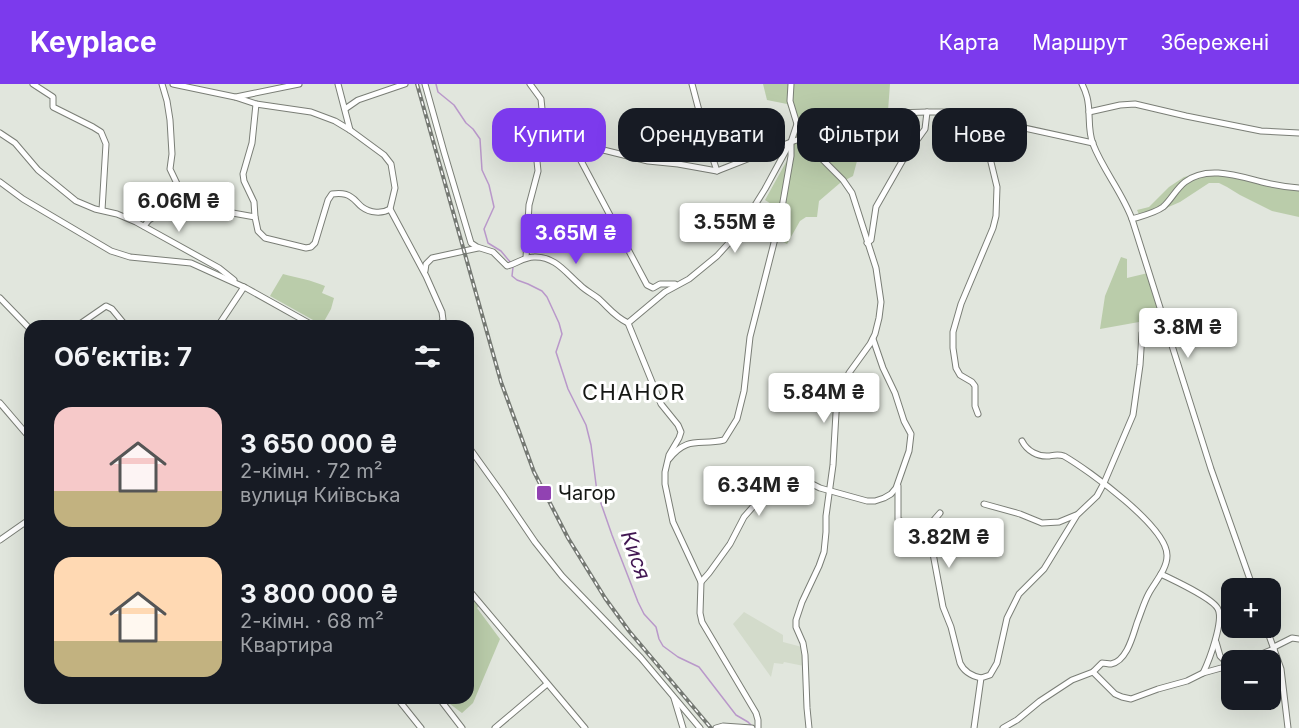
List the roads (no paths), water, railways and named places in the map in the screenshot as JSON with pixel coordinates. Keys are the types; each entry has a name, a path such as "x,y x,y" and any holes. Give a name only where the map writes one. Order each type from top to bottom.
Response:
{"street":[{"path":"33,84 53,97 53,107 93,126 100,132 106,144 102,210"},
{"path":"162,84 170,120 172,154 170,169 181,193 189,197 222,202 226,212 255,217"},
{"path":"173,84 235,97 256,104 311,112 350,130 384,154 391,164 395,188 390,209 426,276 442,312 442,320"},
{"path":"235,97 299,84"},
{"path":"338,84 350,130"},
{"path":"345,109 358,100 405,84"},
{"path":"425,84 472,244 493,252 505,265 512,265 526,258 541,258 556,263 617,317 628,323 662,404 681,432 670,451 665,484 670,512 677,532 701,582 700,613 703,624 757,715 758,728"},
{"path":"530,84 540,98 542,108"},
{"path":"692,84 717,171"},
{"path":"628,323 665,292 689,279 717,256 737,234 791,142 797,124 790,101 791,84"},
{"path":"1082,84 1088,98 1090,134 1093,143 1132,219 1211,469 1249,578"},
{"path":"256,104 252,144 243,174 254,202 258,231 265,238 308,248 315,243 328,200 332,194 350,196 368,210 382,212 390,209"},
{"path":"1089,112 1132,104 1261,131 1299,133"},
{"path":"920,112 932,112"},
{"path":"867,243 871,240 876,207 904,158 925,129 927,112"},
{"path":"1027,128 1093,143"},
{"path":"0,133 15,143 38,170 76,201 95,209 126,217 144,226 219,268 243,286"},
{"path":"606,151 648,161 717,171 797,140"},
{"path":"668,460 675,451 686,445 724,440 736,419 744,391 750,337 780,219 791,156 791,142"},
{"path":"526,258 529,205 538,171 537,162"},
{"path":"582,162 648,286 653,288 660,284 680,283"},
{"path":"810,728 805,655 796,629 796,621 823,556 839,395 849,373 873,339 881,302 876,268 854,198 849,187 825,162"},
{"path":"978,414 975,406 975,384 960,375 956,368 953,337 958,314 996,216 997,187 991,162"},
{"path":"1132,219 1163,207 1185,182 1207,174 1227,173 1264,183 1299,188"},
{"path":"0,182 111,251 130,257 191,263 243,286 303,320"},
{"path":"144,226 181,193"},
{"path":"426,276 426,265 432,258 479,248"},
{"path":"222,320 243,286"},
{"path":"0,297 24,323"},
{"path":"86,320 106,306 112,309 121,320"},
{"path":"873,339 911,434 909,451 899,482 898,519 906,524 926,529 930,534 943,607 951,627 960,663 966,671 981,678 990,675 997,663 1007,618 1018,594 1044,569 1077,515 1097,496 1104,483 1133,415 1142,333 1150,327 1165,325"},
{"path":"0,403 24,431"},
{"path":"1003,728 1072,680 1093,672 1102,663 1115,662 1127,650 1147,598 1167,558 1167,550 1148,523 1104,483 1063,455 1039,455 1027,448 1022,441"},
{"path":"474,458 562,576 641,658 700,728"},
{"path":"701,582 729,544 744,517 778,473 788,472 817,487 862,500 876,501 885,498 891,494 899,482"},
{"path":"984,504 1044,523 1061,522 1077,515"},
{"path":"926,529 940,513"},
{"path":"0,540 24,523"},
{"path":"1161,574 1206,598 1216,606 1220,615 1215,640 1203,673"},
{"path":"474,596 584,728"},
{"path":"1270,638 1281,669 1288,728"},
{"path":"1270,650 1292,638 1299,639"},
{"path":"1215,640 1221,657"},
{"path":"1093,672 1115,694 1134,699 1221,668"},
{"path":"974,728 981,678"},
{"path":"495,728 547,684"},
{"path":"674,696 683,728"},
{"path":"402,704 421,728"},
{"path":"444,704 462,728"},
{"path":"718,727 750,728"}],"waterway":[{"name":"Кися","path":"436,84 438,92 454,105 480,139 482,170 489,185 494,207 484,229 488,243 501,251 511,263"},
{"name":"Кися","path":"513,267 512,276 542,291 547,297 559,323 562,334 556,352 568,389 586,425 597,492 644,614 656,627 663,646 678,657 699,667 736,715 751,725"}],"railway":[{"path":"417,84 501,382 534,472 568,538 605,598 629,631 711,728"}],"place":[{"name":"Чагор","path":"544,493"}],"district":[{"name":"CHAHOR","path":"634,392"}]}
